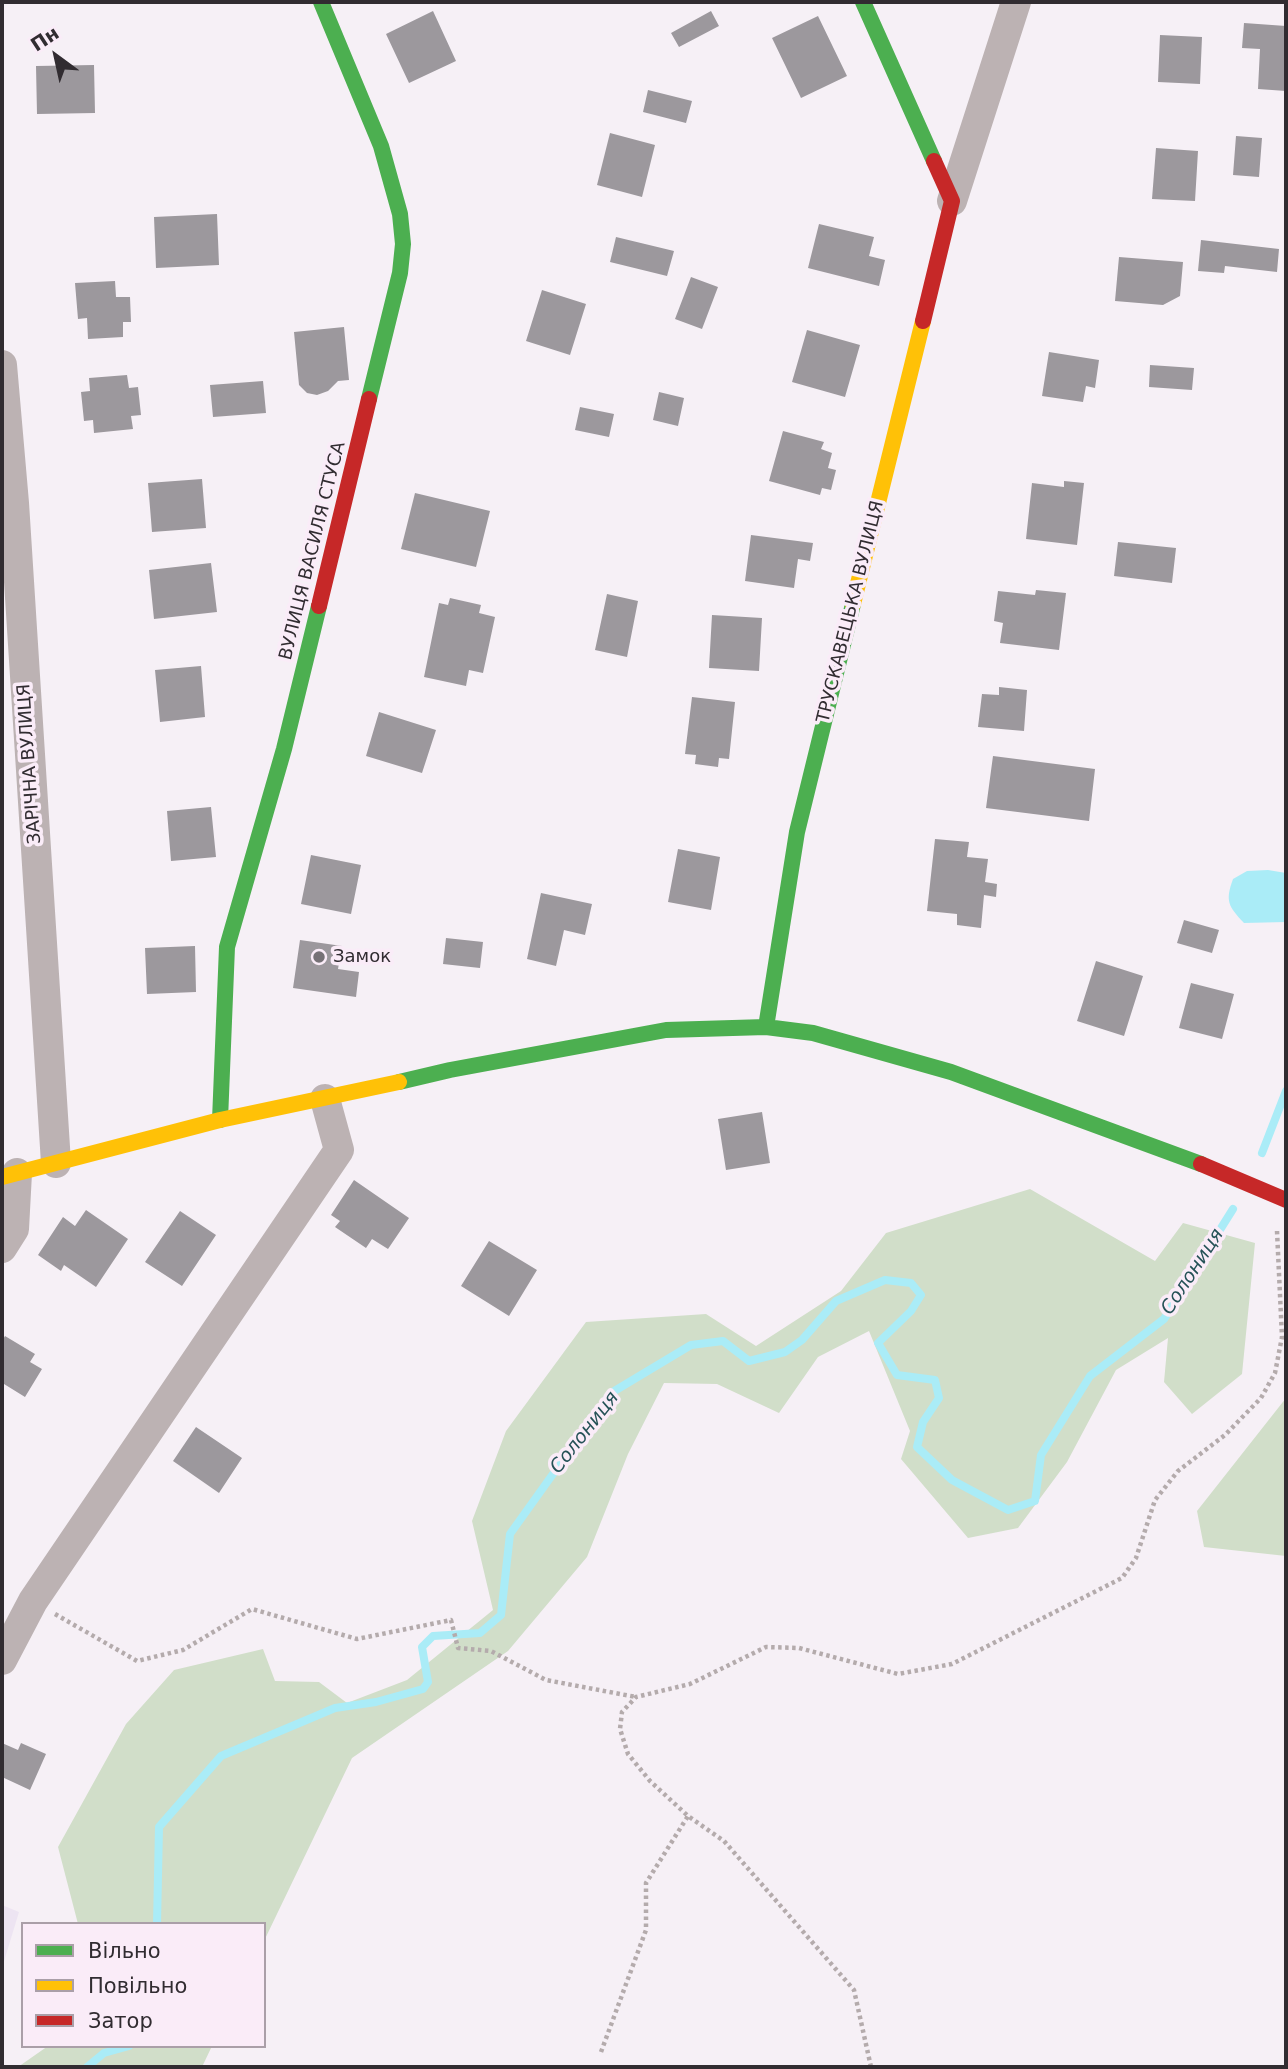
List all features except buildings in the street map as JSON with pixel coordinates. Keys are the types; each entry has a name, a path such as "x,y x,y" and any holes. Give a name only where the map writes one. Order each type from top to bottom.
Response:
{"street":[{"name":"ВУЛИЦЯ ВАСИЛЯ СТУСА","path":"220,1120 227,947 284,749 401,263 403,244 400,214 381,146 321,2"},
{"path":"863,2 952,201"},
{"name":"ТРУСКАВЕЦЬКА ВУЛИЦЯ","path":"766,1027 797,832 952,201 1016,2"},
{"name":"ЗАРІЧНА ВУЛИЦЯ","path":"2,365 14,503 56,1163"},
{"path":"2,1248 14,1229 10,1175 220,1120 450,1070 666,1030 715,1027 766,1027 813,1033 951,1072 1192,1160 1281,1197"},
{"path":"2,1660 33,1601 339,1150 326,1099"}],"path":[{"path":"33,1601 137,1661 183,1650 252,1609 357,1639 451,1620 458,1648 491,1651 546,1680 636,1697 690,1684 766,1647 799,1648 898,1674 952,1664 1122,1578 1136,1558 1155,1500 1178,1471 1225,1435 1261,1398 1275,1374 1282,1336 1281,1197"},
{"path":"636,1697 622,1712 620,1729 628,1754 650,1781 688,1816 724,1841 854,1990 871,2067"},
{"path":"601,2052 646,1930 646,1883 688,1816"}],"shaded area":[{"path":"2,1905 19,1912 2,1968"}],"green space":[{"path":"1030,1189 1155,1261 1183,1223 1255,1243 1242,1374 1192,1414 1164,1382 1168,1338 1116,1370 1067,1462 1018,1528 968,1538 901,1459 910,1431 869,1331 818,1357 779,1413 717,1384 664,1383 628,1454 587,1557 508,1651 352,1758 266,1937 266,1922 77,1922 58,1847 126,1724 174,1670 263,1649 275,1681 319,1682 347,1703 407,1680 493,1610 472,1521 506,1431 586,1322 706,1314 756,1346 841,1291 886,1233"},
{"path":"1286,1398 1286,1556 1204,1547 1197,1511"},
{"path":"45,2048 211,2048 202,2067 18,2067"}],"water":[{"path":"1247,871 1286,873 1286,922 1244,923 1230,903 1229,893 1233,879"}],"waterway":[{"name":"Солониця","path":"1262,1153 1286,1091"},
{"name":"Солониця","path":"157,1922 159,1827 221,1756 335,1708 376,1702 423,1689 428,1682 422,1647 433,1636 480,1633 501,1615 510,1534 611,1393 691,1345 723,1341 749,1361 785,1352 802,1340 836,1301 885,1280 911,1283 921,1295 911,1311 878,1343 897,1375 935,1380 939,1398 923,1422 917,1447 952,1480 1008,1510 1035,1501 1041,1455 1090,1376 1164,1319 1233,1209"},
{"name":"Солониця","path":"87,2067 104,2053 122,2048"}],"traffic: fast":[{"path":"321,2 381,146 400,214 403,244 400,273 369,399"},
{"path":"863,2 934,161"},
{"path":"766,1027 797,832 853,604"},
{"path":"220,1120 227,947 284,749 319,606"},
{"path":"399,1082 666,1030 766,1027 813,1033 951,1072 1201,1164"}],"traffic: slow":[{"path":"853,604 923,321"},
{"path":"2,1177 220,1120 399,1082"}],"traffic: jam":[{"path":"923,321 952,201 934,161"},
{"path":"319,606 369,399"},
{"path":"1201,1164 1286,1200"}],"place":[{"name":"Замок","path":"319,957"}]}
